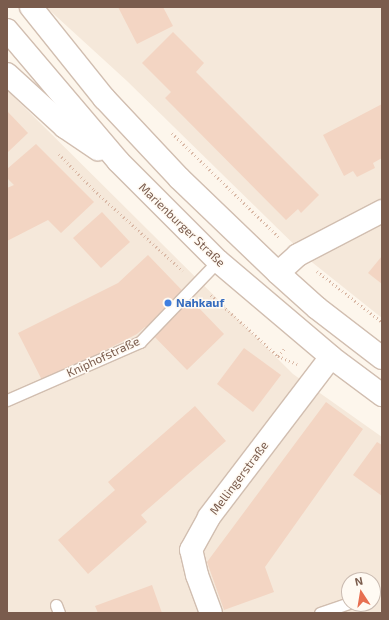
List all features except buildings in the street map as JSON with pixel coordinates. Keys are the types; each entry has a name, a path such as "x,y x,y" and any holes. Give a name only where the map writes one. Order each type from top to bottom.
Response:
{"main road":[{"path":"30,7 104,98 179,178 278,273 317,308 382,358"},
{"name":"Marienburger Straße","path":"7,30 118,161 218,261 325,365 382,395"},
{"path":"7,74 65,127 118,161"},
{"path":"278,273 298,255 381,212"},
{"name":"Mellingerstraße","path":"211,613 197,575 191,550 209,517 325,365"}],"lane":[{"name":"Kniphofstraße","path":"7,400 140,342 218,261"},
{"path":"320,613 341,606"}],"path":[{"path":"167,127 298,255 334,286 382,322"},
{"path":"56,150 94,190 278,356"}],"shaded area":[{"path":"46,7 382,7 382,318 313,263 127,81"},
{"path":"7,90 293,374 382,437 382,613 7,613"}],"place":[{"name":"Nahkauf","path":"168,303"}]}
